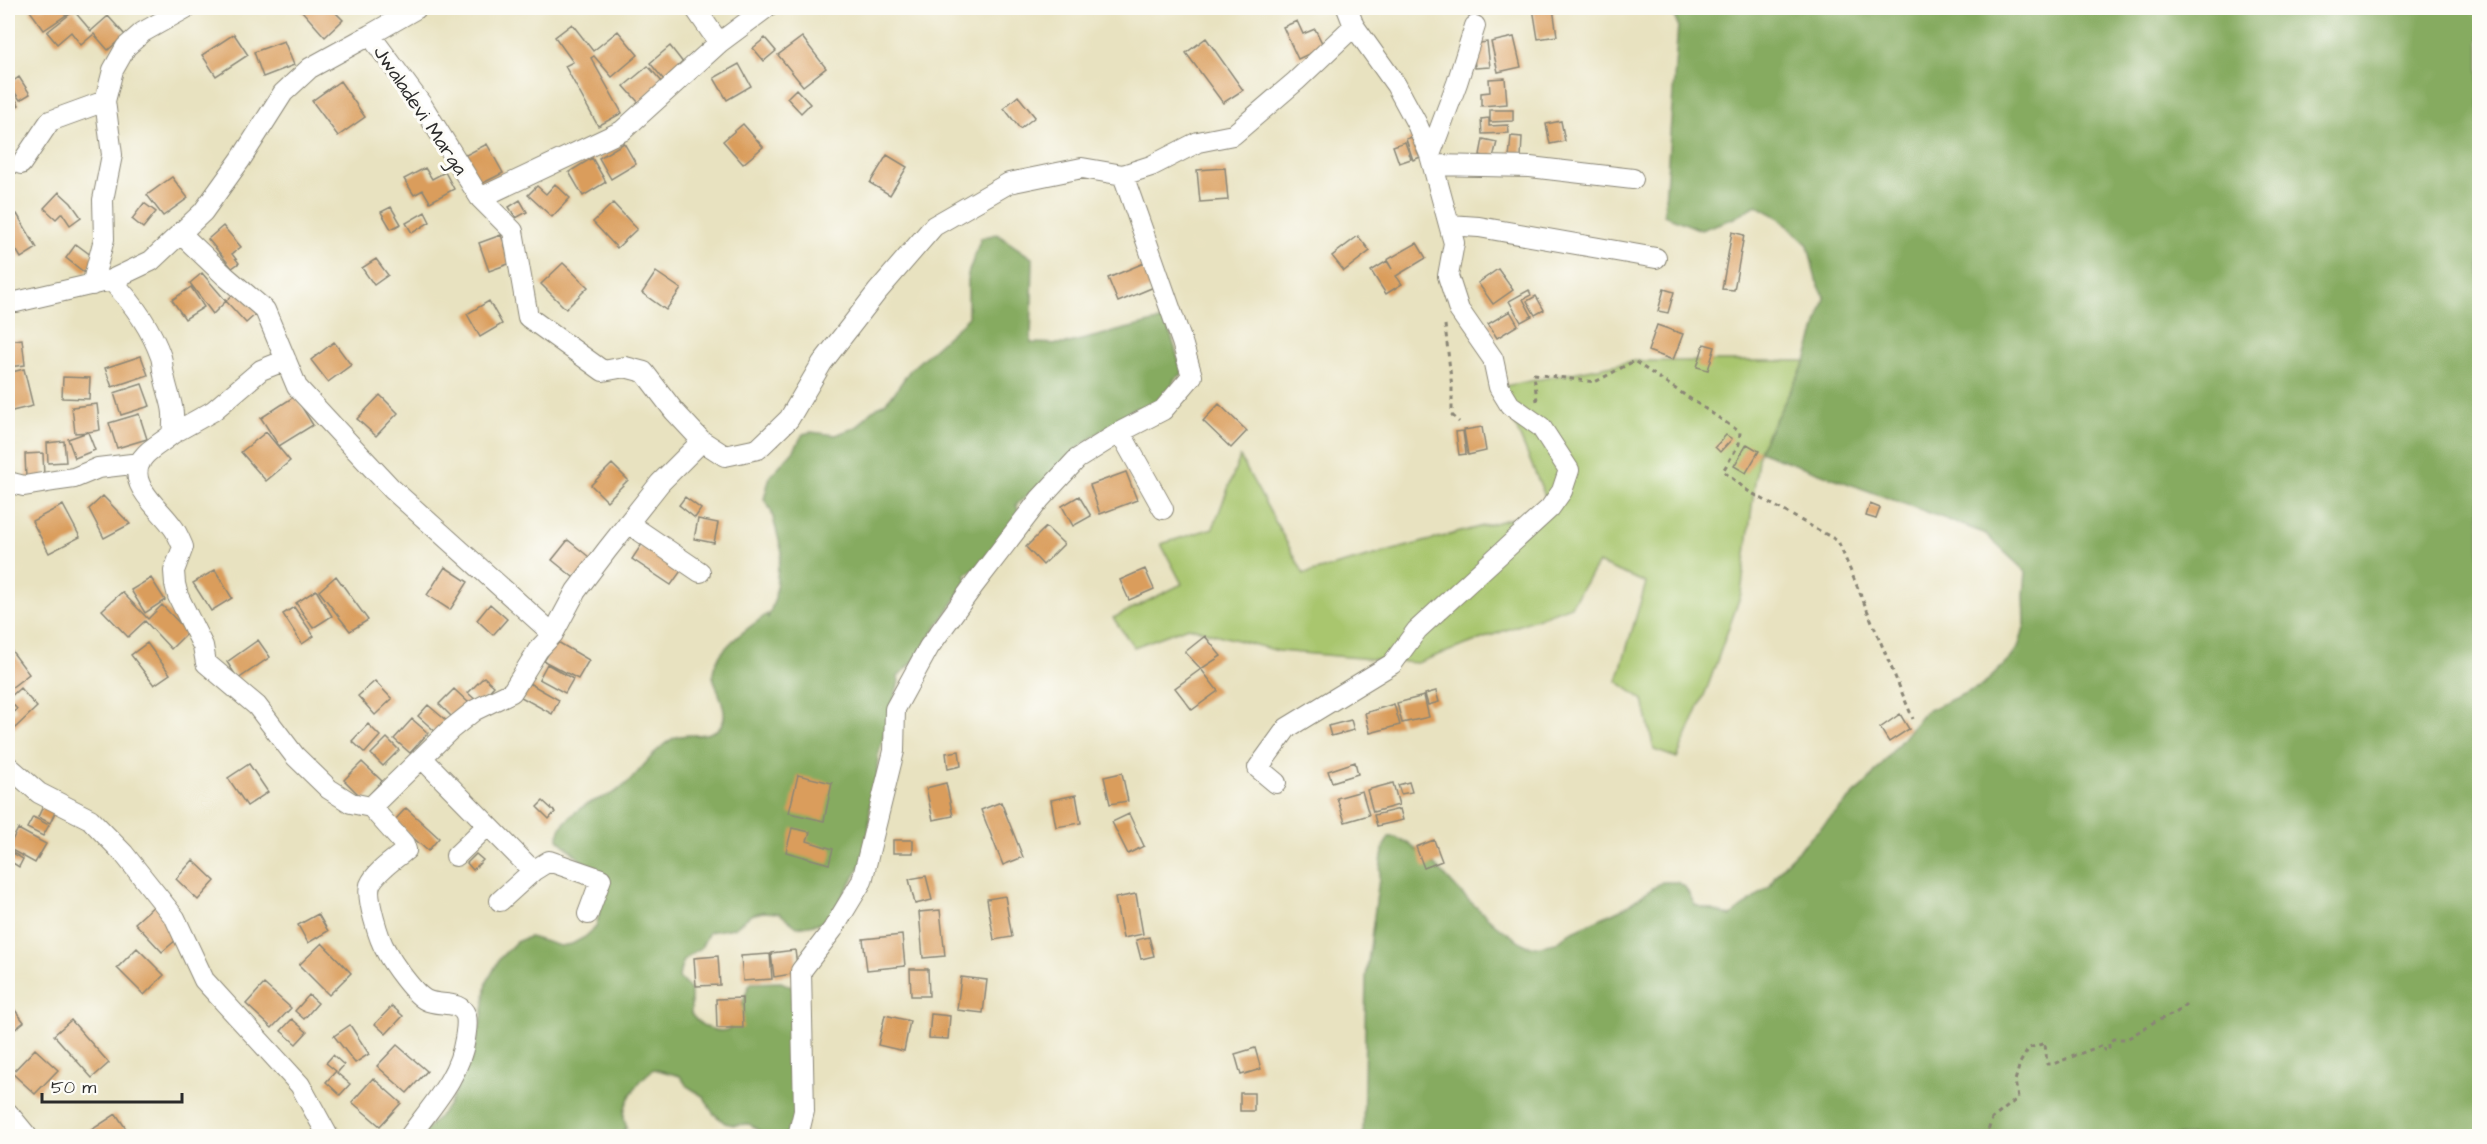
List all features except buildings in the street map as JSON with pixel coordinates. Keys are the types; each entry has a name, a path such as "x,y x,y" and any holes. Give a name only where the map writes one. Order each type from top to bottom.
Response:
{"street":[{"path":"172,434 174,417 172,399 161,359 151,334 132,302 102,283 103,200 112,155 105,101 113,70 126,47 143,32 183,8"},
{"path":"370,35 417,8"},
{"path":"695,8 719,43"},
{"path":"480,198 622,130 719,43 766,8"},
{"path":"1276,783 1258,768 1287,728 1392,664 1417,630 1550,508 1562,490 1569,470 1541,427 1510,405 1498,387 1493,359 1459,310 1448,276 1454,243 1431,160 1417,124 1396,85 1354,26 1347,8"},
{"path":"798,1137 804,1111 801,970 833,929 862,881 894,751 895,709 929,647 1040,499 1077,459 1120,432 1163,410 1192,375 1123,175 1151,166 1198,142 1233,135 1296,81 1354,26"},
{"path":"1431,160 1475,26"},
{"name":"Jwaladevi Marga","path":"8,302 102,283 151,261 203,212 241,159 283,93 310,68 370,35 422,105 480,198 513,231 528,317 603,371 625,367 644,372 674,411 702,441 725,456 758,449 789,420 822,363 877,292 934,226 1009,183 1082,168 1123,175"},
{"path":"21,164 50,122 105,101"},
{"path":"1431,160 1530,167 1633,179"},
{"path":"1449,225 1479,227 1656,258"},
{"path":"180,233 265,310 297,387 392,489 553,634"},
{"path":"286,360 261,370 213,411 172,434 145,455 140,463 138,480 150,502 172,526 183,547 174,571 175,584 178,596 203,645 206,663 257,706 295,756 329,789 351,803 371,807 378,812 407,847 370,886 369,893 376,924 385,950 419,995 426,1001 459,1007 465,1014 467,1024 458,1067 448,1086 410,1137"},
{"path":"1120,432 1162,509"},
{"path":"371,807 450,730 475,710 512,692 538,650 553,634 576,591 660,483 702,441"},
{"path":"8,483 24,486 54,482 74,478 98,468 140,463"},
{"path":"628,523 700,572"},
{"path":"422,758 533,871"},
{"path":"8,766 39,793 90,819 124,854 175,918 204,980 300,1085 328,1137"},
{"path":"456,856 488,825"},
{"path":"500,901 533,871 549,861 601,879 588,914"},
{"path":"8,1113 27,1137"}],"path":[{"path":"1444,319 1451,378 1452,415 1459,422"},
{"path":"1541,427 1534,374 1595,382 1634,361 1740,432 1739,444 1723,471 1749,491 1838,541 1913,719"},
{"path":"1983,1137 1987,1134 1992,1119 2018,1098 2015,1080 2020,1063 2029,1048 2045,1043 2047,1064 2053,1064 2103,1045 2104,1050 2109,1050 2109,1043 2113,1039 2127,1039 2154,1022 2176,1013 2186,1004"}],"green space":[{"path":"1670,8 2479,8 2479,1136 1363,1136 1366,977 1382,856 1389,837 1395,837 1409,844 1438,868 1496,925 1524,944 1535,947 1556,943 1569,933 1625,907 1662,882 1678,882 1685,887 1695,905 1731,916 1770,886 1789,859 1870,779 1924,712 1983,685 2011,658 2018,648 2025,625 2026,572 1984,533 1759,451 1806,361 1825,298 1816,280 1808,245 1778,217 1756,205 1734,218 1701,230 1664,215 1678,25"},
{"path":"997,234 1033,259 1031,343 1065,344 1166,319 1183,374 1174,379 1173,389 1150,408 1135,408 1083,444 1038,489 1016,505 1020,513 979,566 965,575 968,581 913,662 898,677 899,682 878,756 879,779 870,806 868,854 827,922 797,927 779,913 763,912 751,915 734,928 709,932 701,948 688,956 683,963 679,978 691,990 691,1014 708,1028 715,1030 724,1031 736,1022 751,983 781,982 794,988 795,1136 767,1136 749,1124 725,1123 713,1113 704,1097 687,1086 680,1076 654,1069 636,1087 627,1103 624,1120 627,1127 623,1136 421,1136 448,1106 472,1058 482,1017 487,982 500,958 516,942 523,939 530,937 560,946 572,944 585,937 596,927 600,909 585,864 558,839 561,827 583,807 623,787 664,744 681,736 712,732 724,721 723,704 713,675 715,666 725,648 733,640 767,614 768,618 775,598 782,552 771,510 764,499 770,476 794,450 803,434 811,432 836,435 858,426 871,411 885,403 910,370 968,318 968,274 981,238"},
{"path":"1634,361 1806,361 1759,451 1741,594 1708,686 1677,758 1654,750 1643,700 1617,681 1646,583 1598,563 1571,606 1417,663 1278,651 1188,627 1134,647 1113,618 1182,584 1161,544 1213,528 1240,457 1304,574 1550,508 1499,387"}]}
